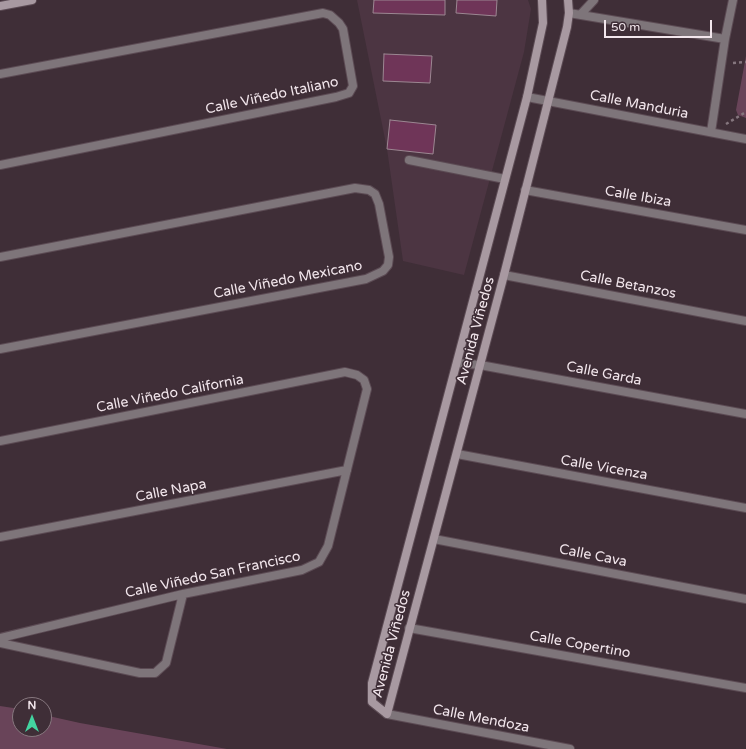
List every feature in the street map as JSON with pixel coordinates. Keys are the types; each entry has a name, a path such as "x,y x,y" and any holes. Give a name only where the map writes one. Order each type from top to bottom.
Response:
{"street":[{"path":"0,6 32,0"},
{"name":"Avenida Viñedos","path":"542,0 543,23 528,97 372,683 372,702 387,714 504,275 569,13 568,0"},
{"path":"580,14 594,0"},
{"path":"711,132 725,39 733,0"},
{"name":"Calle Viñedo Italiano","path":"0,74 323,13 330,15 339,23 343,30 353,86 349,93 336,97 0,165"},
{"path":"569,13 725,39"},
{"name":"Calle Manduria","path":"528,97 746,139"},
{"path":"409,160 505,179"},
{"name":"Calle Viñedo Mexicano","path":"0,257 355,188 369,190 375,194 379,204 389,257 388,265 383,271 366,279 0,349"},
{"name":"Calle Ibiza","path":"525,190 746,230"},
{"name":"Calle Betanzos","path":"504,275 746,321"},
{"name":"Calle Garda","path":"457,363 480,365 746,414"},
{"name":"Calle Viñedo California","path":"0,441 345,372"},
{"name":"Calle Viñedo San Francisco","path":"0,638 183,594 302,570 319,562 328,546 367,389 364,380 357,375 345,372"},
{"name":"Calle Vicenza","path":"457,454 746,508"},
{"name":"Calle Napa","path":"0,537 347,470"},
{"name":"Calle Cava","path":"434,539 746,598"},
{"path":"0,643 140,673 155,673 166,663 183,594"},
{"name":"Calle Copertino","path":"409,628 746,688"},
{"name":"Calle Mendoza","path":"387,714 570,749"}],"path":[{"path":"711,132 746,112"}],"shaded area":[{"path":"357,0 528,0 531,9 524,52 464,275 403,261 387,149"},
{"path":"746,56 746,118 738,115 736,110"},
{"path":"0,706 12,708 12,737 52,737 52,717 227,749 0,749"}],"building":[{"path":"374,0 445,0 445,15 373,13"},
{"path":"457,0 497,0 496,16 456,13"},
{"path":"384,54 432,56 430,83 383,81"},
{"path":"390,120 436,125 433,154 387,149"}]}
